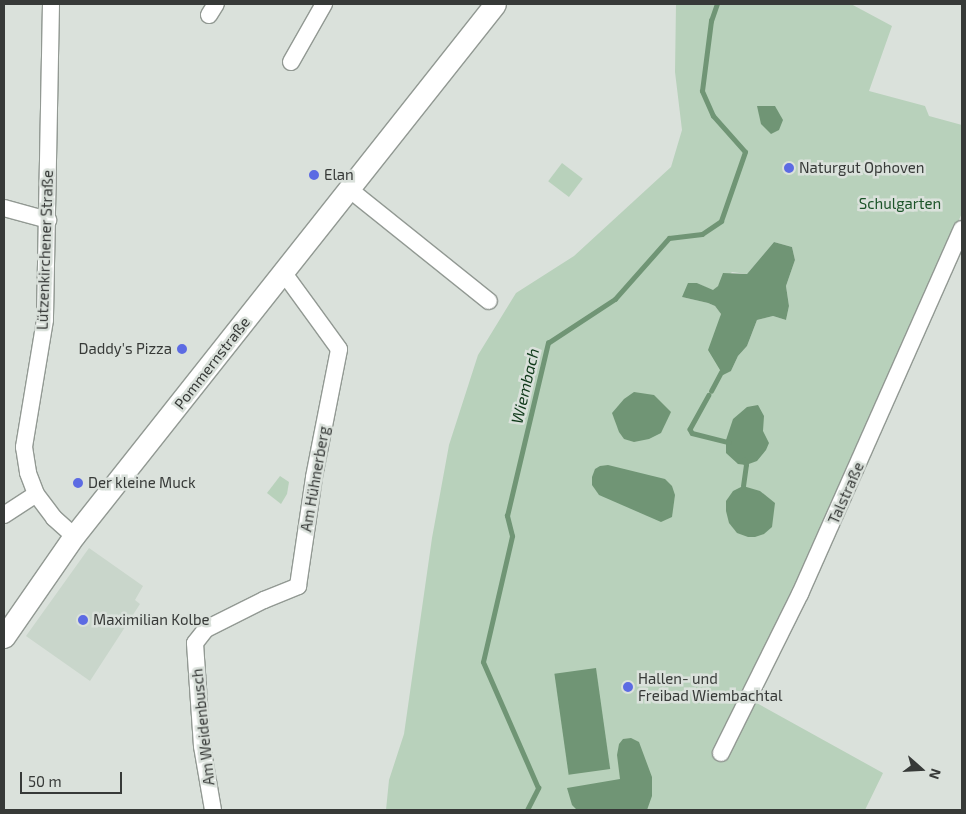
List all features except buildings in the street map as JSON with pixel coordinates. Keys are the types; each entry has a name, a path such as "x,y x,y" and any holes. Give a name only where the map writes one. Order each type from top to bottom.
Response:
{"main road":[{"name":"Pommernstraße","path":"74,536 495,4"},
{"path":"4,637 74,536"}],"street":[{"name":"Lützenkirchener Straße","path":"51,4 49,25 48,220 45,320 25,440 28,473 36,494 54,518 74,536"},
{"path":"291,62 324,4"},
{"path":"349,189 489,301"},
{"path":"4,208 48,220"},
{"name":"Talstraße","path":"721,753 800,594 962,229"},
{"name":"Am Hühnerberg","path":"195,644 206,629 264,600 298,586 314,478 339,348 283,272"},
{"path":"4,515 36,494"},
{"name":"Am Weidenbusch","path":"195,644 202,746 213,810"}],"shaded area":[{"path":"757,106 775,106 783,120 779,130 771,134 761,124"},
{"path":"774,242 792,247 795,260 786,286 789,306 786,320 773,316 757,320 747,346 738,356 731,371 723,375 708,350 721,314 715,306 682,297 688,283 697,283 713,290 718,286 723,273 747,274"},
{"path":"634,392 654,395 671,412 661,433 649,439 634,442 624,439 619,432 612,413 624,399"},
{"path":"758,405 764,416 763,431 769,443 757,461 746,465 738,464 726,453 726,440 733,419 747,407"},
{"path":"608,465 665,479 672,486 675,495 672,517 661,522 599,495 592,485 592,477 595,469"},
{"path":"743,486 760,491 775,503 772,527 764,534 755,537 748,537 737,533 729,523 726,511 726,501 733,491"},
{"name":"Maximilian Kolbe","path":"89,548 143,586 135,600 140,604 90,681 26,636"},
{"path":"596,668 610,769 569,775 554,674"},
{"path":"631,738 639,742 652,777 652,796 647,810 577,810 572,805 567,788 620,779 617,755 619,744 623,739"}],"green space":[{"name":"Schulgarten","path":"676,4 851,4 892,26 869,91 925,106 929,116 962,125 962,213 794,595 744,696 883,773 865,810 386,810 389,780 404,734 432,538 449,445 478,355 516,293 574,256 671,167 682,130 675,72","holes":["774,242 792,247 795,260 786,286 789,306 786,320 773,316 757,320 747,346 738,356 731,371 717,330 721,314 715,306 682,297 697,283 713,291 732,272 747,274"]},
{"path":"562,163 583,179 569,197 548,181"},
{"path":"280,476 289,482 287,494 281,504 267,493"}],"waterway":[{"name":"Wiembach","path":"527,810 538,788 483,662 512,536 507,516 548,343 615,299 669,238 702,234 721,221 745,152 713,116 702,91 711,21 717,4"},
{"path":"711,391 721,372"},
{"path":"709,395 690,429 692,433 729,442"},
{"path":"743,486 746,465 744,460"}],"place":[{"name":"Naturgut Ophoven","path":"789,168"},
{"name":"Elan","path":"314,175"},
{"name":"Daddy's Pizza","path":"182,349"},
{"name":"Der kleine Muck","path":"78,483"},
{"name":"Maximilian Kolbe","path":"83,620"},
{"name":"Hallen- und Freibad Wiembachtal","path":"628,687"}]}
